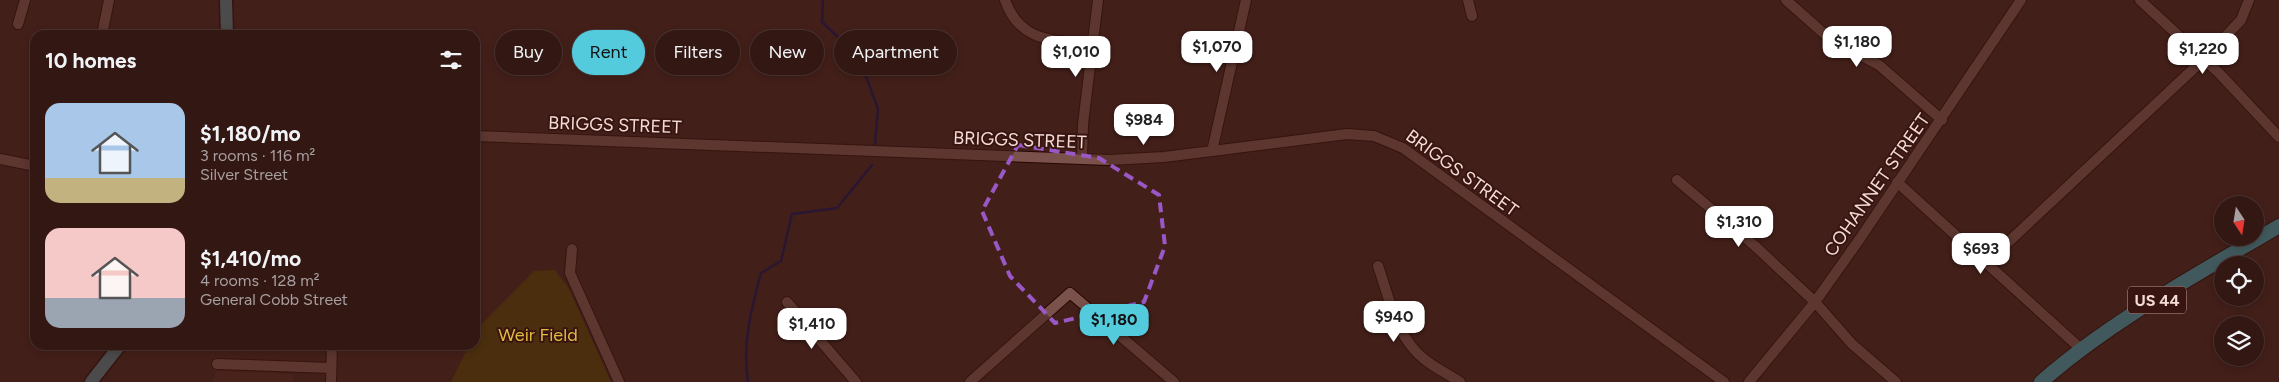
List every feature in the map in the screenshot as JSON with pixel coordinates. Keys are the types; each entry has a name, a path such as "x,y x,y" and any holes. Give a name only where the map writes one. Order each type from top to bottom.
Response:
{"highway":[{"name":"US 44","path":"2042,382 2081,350 2121,322 2279,226"}],"main road":[{"path":"226,0 227,30"},
{"path":"91,382 116,350"}],"street":[{"path":"18,24 25,0"},
{"path":"103,30 109,0"},
{"path":"1005,0 1010,14 1021,27 1039,38 1092,45"},
{"path":"1082,158 1083,124 1098,0"},
{"path":"1212,151 1246,0"},
{"path":"1468,0 1472,16"},
{"path":"1786,0 1829,38 1879,65 1942,120"},
{"name":"COHANNET STREET","path":"1749,382 1815,302 1942,120 2021,0"},
{"path":"2140,0 2204,59 2279,137"},
{"path":"1986,263 2204,59 2241,20 2249,0"},
{"name":"BRIGGS STREET","path":"480,136 1132,160 1347,134 1374,136 1394,143 1724,382"},
{"path":"0,159 30,165"},
{"path":"1678,180 1755,246 1815,302 1852,344 1896,382"},
{"path":"1898,182 2081,350"},
{"path":"572,249 570,273 619,382"},
{"path":"1378,266 1397,322 1409,344 1424,360 1460,382"},
{"path":"970,382 1070,294 1171,381"},
{"path":"787,302 856,382"},
{"path":"331,382 332,350"},
{"path":"217,364 332,368"}],"highlighted area":[{"path":"1018,145 1099,158 1159,195 1165,246 1144,302 1055,323 1010,276 982,211"}],"shaded area":[{"path":"216,371 293,374 293,382 213,382"}],"green space":[{"name":"Weir Field","path":"555,270 569,289 611,382 451,382 467,350 480,350 480,326 534,271"}],"waterway":[{"path":"823,0 822,22 859,57 878,109 875,144"},
{"path":"748,382 746,368 747,340 757,287 761,273 781,261 792,214 837,208 872,165"}]}
